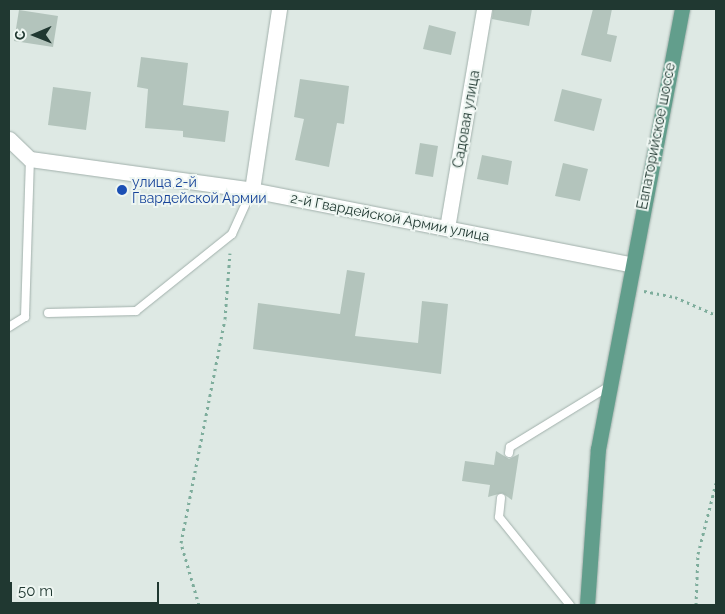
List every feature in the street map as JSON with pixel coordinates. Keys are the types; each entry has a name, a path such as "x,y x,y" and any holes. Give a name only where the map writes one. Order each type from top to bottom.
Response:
{"main road":[{"name":"Евпаторийское шоссе","path":"588,605 590,524 608,387 630,264 682,9"}],"street":[{"path":"252,190 279,9"},
{"name":"Садовая улица","path":"447,228 484,9"},
{"path":"9,139 30,159"},
{"name":"2-й Гвардейской Армии улица","path":"30,159 252,190 630,264"}],"lane":[{"path":"9,327 26,317 30,159"},
{"path":"48,313 136,311 232,234 252,190"},
{"path":"509,453 510,447 608,387"},
{"path":"501,498 499,517 570,605"}],"path":[{"path":"199,605 181,543 225,319 232,234"},
{"path":"627,287 676,297 716,315"},
{"path":"696,605 698,554 716,483"}],"building":[{"path":"493,9 532,9 529,26 492,19"},
{"path":"593,9 612,9 607,34 617,36 611,62 581,55"},
{"path":"19,10 58,16 53,47 14,41"},
{"path":"429,25 456,32 451,55 423,49"},
{"path":"141,57 188,63 183,105 229,111 225,142 183,137 183,131 145,128 148,89 137,87"},
{"path":"300,79 349,86 344,124 337,123 329,167 295,160 304,119 294,117"},
{"path":"53,87 91,92 86,130 48,125"},
{"path":"562,89 602,99 594,131 554,121"},
{"path":"420,143 438,146 433,177 415,174"},
{"path":"482,155 512,161 508,185 477,179"},
{"path":"563,163 588,169 580,201 555,196"},
{"path":"347,270 365,273 355,336 418,343 422,301 448,304 441,374 253,349 258,303 340,314"},
{"path":"496,451 509,459 519,454 512,500 502,493 488,497 490,485 462,481 465,461 494,465"}],"place":[{"name":"улица 2-й Гвардейской Армии","path":"122,190"}]}
